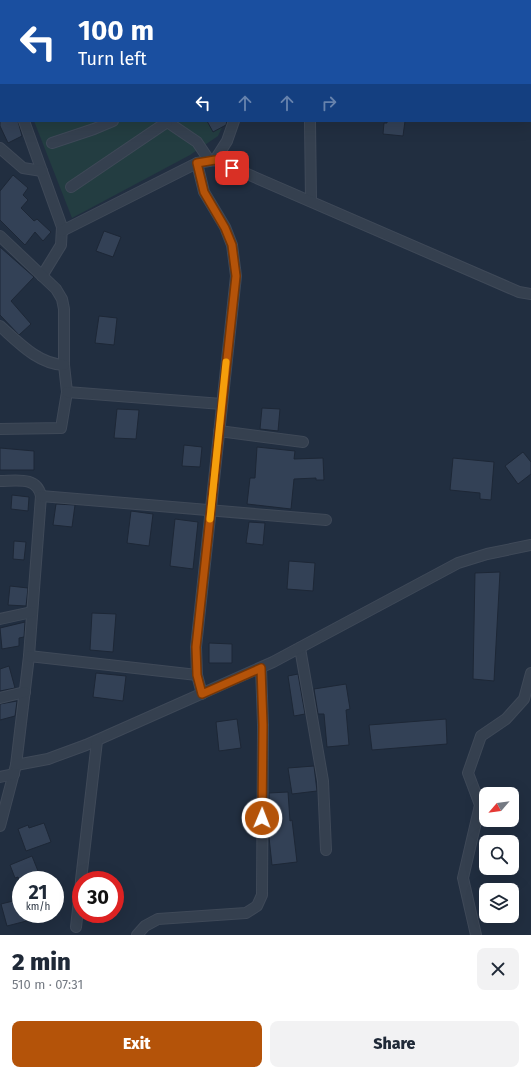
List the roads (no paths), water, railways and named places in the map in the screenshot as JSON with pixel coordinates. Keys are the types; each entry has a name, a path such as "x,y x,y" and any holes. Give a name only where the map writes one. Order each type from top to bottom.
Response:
{"street":[{"path":"24,122 62,231 61,245 42,276"},
{"path":"52,143 94,130 111,122"},
{"path":"71,187 165,122"},
{"path":"167,122 197,142 212,160 311,201 519,292 531,294"},
{"path":"62,231 197,163 212,160 227,141 234,122"},
{"path":"310,122 311,201"},
{"path":"0,148 23,168 42,171"},
{"path":"197,163 204,192 229,236 236,265 235,287 196,647 197,675 202,694"},
{"path":"0,236 60,293 64,304 64,365 66,392 60,428 0,429"},
{"path":"0,326 39,358 53,364 64,365"},
{"path":"66,392 222,404"},
{"path":"219,431 304,442"},
{"path":"0,481 30,481 36,485 41,496 25,692 15,770 0,826"},
{"path":"41,496 326,520"},
{"path":"0,777 15,770 97,741 261,668 458,563 487,554 531,545"},
{"path":"0,619 32,612"},
{"path":"300,648 323,782 326,850"},
{"path":"29,656 197,675"},
{"path":"137,935 145,926 158,920 246,913 257,906 262,895 263,725 261,668"},
{"path":"476,935 463,878 480,805 468,773 472,756 481,736 506,719 524,699 531,673"},
{"path":"0,698 25,692"},
{"path":"82,871 97,741"}]}
